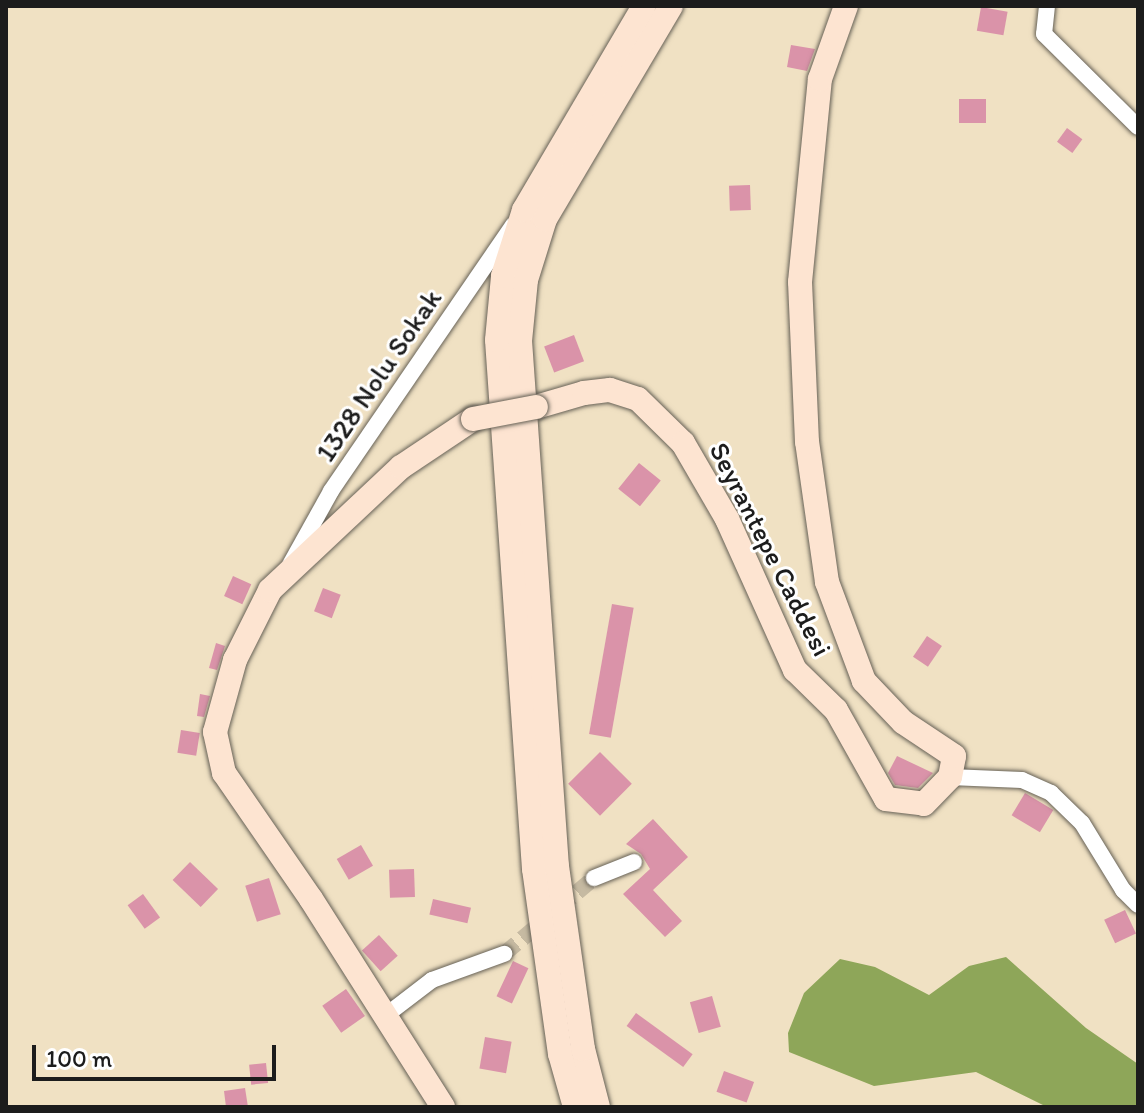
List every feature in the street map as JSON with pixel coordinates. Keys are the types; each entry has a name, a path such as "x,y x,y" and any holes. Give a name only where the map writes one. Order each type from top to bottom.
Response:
{"street":[{"path":"575,1107 560,1054 534,869 497,340 503,276 526,206 644,6"},
{"path":"598,1107 583,1049 557,867 520,341 526,280 545,219 671,6"},
{"name":"Seyrantepe Caddesi","path":"443,1107 311,899 224,773 215,732 235,660 270,590 401,467 473,419 536,407 584,393 610,390 638,399 683,443 727,519 795,670 836,710 886,799 924,804 950,777 954,756 903,722 864,681 827,582 807,442 800,282 820,79 846,6"},
{"path":"1047,6 1044,34 1138,127"},
{"name":"1328 Nolu Sokak","path":"282,578 331,491 526,206"},
{"path":"950,777 1022,780 1051,793 1082,823 1123,890 1138,905"},
{"path":"594,878 634,862"},
{"path":"385,1016 432,980 504,954"}],"green space":[{"path":"1006,957 1086,1028 1138,1064 1138,1107 1047,1107 976,1072 874,1086 789,1052 788,1033 804,993 840,959 875,967 929,995 969,966"}],"building":[{"path":"981,7 1008,12 1003,35 977,31"},
{"path":"791,45 815,49 807,71 787,67"},
{"path":"959,99 986,99 986,123 959,123"},
{"path":"1067,128 1082,139 1072,153 1057,142"},
{"path":"750,185 751,210 730,211 729,186"},
{"path":"574,335 584,361 554,373 544,346"},
{"path":"639,463 661,481 640,506 618,489"},
{"path":"233,576 251,584 242,604 224,596"},
{"path":"323,588 341,595 332,618 314,611"},
{"path":"612,604 634,608 611,738 589,734"},
{"path":"927,636 942,646 928,667 913,657"},
{"path":"216,643 225,646 217,670 209,668"},
{"path":"200,694 210,696 204,717 197,716"},
{"path":"181,730 200,733 196,756 177,753"},
{"path":"600,752 632,784 600,816 568,784"},
{"path":"897,756 933,773 918,788 895,785 888,773"},
{"path":"1025,793 1053,810 1040,832 1012,815"},
{"path":"653,819 688,857 653,890 682,921 665,937 623,894 650,869 641,854 626,844"},
{"path":"361,845 373,866 349,880 337,859"},
{"path":"190,862 218,889 201,907 173,880"},
{"path":"414,869 415,897 390,898 389,870"},
{"path":"269,878 281,914 257,922 245,886"},
{"path":"143,894 160,917 145,929 128,905"},
{"path":"433,899 471,908 467,923 429,915"},
{"path":"1125,910 1136,934 1115,943 1104,920"},
{"path":"379,935 398,956 381,971 362,950"},
{"path":"513,961 528,968 512,1004 497,996"},
{"path":"346,989 365,1016 341,1033 322,1006"},
{"path":"712,996 721,1027 699,1033 690,1002"},
{"path":"636,1013 693,1054 683,1067 627,1026"},
{"path":"485,1037 512,1042 506,1073 479,1069"},
{"path":"266,1063 268,1083 251,1085 249,1065"},
{"path":"724,1071 754,1082 747,1103 716,1092"},
{"path":"245,1088 248,1107 226,1107 224,1091"}],"tunnel":[{"path":"504,954 594,878"}]}
